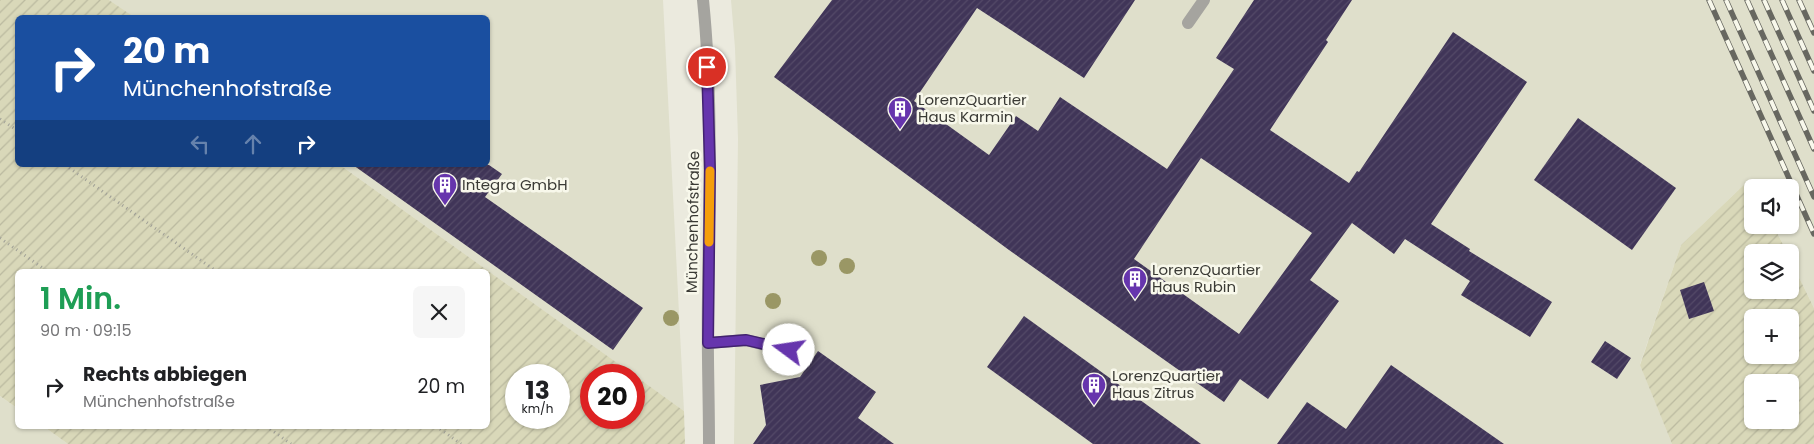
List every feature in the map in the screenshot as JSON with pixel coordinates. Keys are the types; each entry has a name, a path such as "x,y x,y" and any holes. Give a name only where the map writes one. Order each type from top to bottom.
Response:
{"street":[{"name":"Münchenhofstraße","path":"703,0 707,35 710,170 709,444"},
{"path":"1188,22 1204,0"},
{"path":"708,343 746,340 789,350"}],"path":[{"path":"0,119 15,129"},
{"path":"68,167 213,269"},
{"path":"0,238 44,269"},
{"path":"270,429 291,444"},
{"path":"440,429 461,444"}],"shaded area":[{"path":"0,0 109,0 131,15 15,15 15,167 343,167 486,269 15,269 15,407 0,396"},
{"path":"109,0 663,0 684,411 645,383 645,364 618,364 490,272 490,269 485,269 343,167 490,167 490,15 130,15"},
{"path":"731,0 1814,0 1814,308 1799,277 1799,244 1783,244 1778,234 1799,234 1799,179 1744,179 1744,185 1681,245 1640,364 1672,444 734,444 738,139 735,48"},
{"path":"1744,185 1744,234 1778,234 1783,244 1744,244 1744,299 1799,299 1799,277 1814,308 1814,444 1672,444 1640,365 1681,245"},
{"path":"490,272 619,364 580,364 580,429 645,429 645,383 684,411 685,444 68,444 47,429 490,429"},
{"path":"0,396 15,407 15,429 47,429 68,444 0,444"}],"building":[{"path":"832,0 1135,0 1084,78 977,8 914,101 989,155 1016,116 1038,131 1060,97 1167,169 1234,69 1216,58 1254,0 1352,0 1326,40 1328,42 1270,130 1349,183 1357,171 1359,172 1453,32 1527,82 1431,224 1470,249 1469,251 1552,302 1530,337 1461,295 1470,281 1405,239 1394,254 1352,223 1310,280 1339,301 1268,399 1240,379 1224,402 1009,250 774,77","holes":["1201,158 1312,233 1239,334 1134,259"]},
{"path":"1578,118 1676,188 1632,250 1534,180"},
{"path":"490,166 502,174 485,197 643,308 613,350 356,167"},
{"path":"1704,282 1714,311 1689,319 1680,290"},
{"name":"LorenzQuartier Haus Zitrus","path":"1024,316 1201,444 1093,444 987,367"},
{"path":"1605,341 1631,358 1617,379 1591,362"},
{"path":"818,351 876,392 858,418 894,444 753,444 766,425 760,385 800,377"},
{"path":"1391,365 1504,444 1277,444 1307,402 1346,429"}],"railway":[{"path":"1709,0 1814,234"},
{"path":"1726,0 1814,197"},
{"path":"1747,0 1814,149"},
{"path":"1764,0 1814,111"},
{"path":"1782,0 1814,71"},
{"path":"1799,0 1814,33"}],"slow traffic":[{"path":"709,242 710,171"}],"place":[{"name":"LorenzQuartier Haus Karmin","path":"900,130"},
{"name":"Integra GmbH","path":"445,206"},
{"name":"LorenzQuartier Haus Rubin","path":"1135,300"},
{"name":"LorenzQuartier Haus Zitrus","path":"1094,406"}],"route":[{"path":"707,67 710,170 708,343 746,340 789,350"}]}
